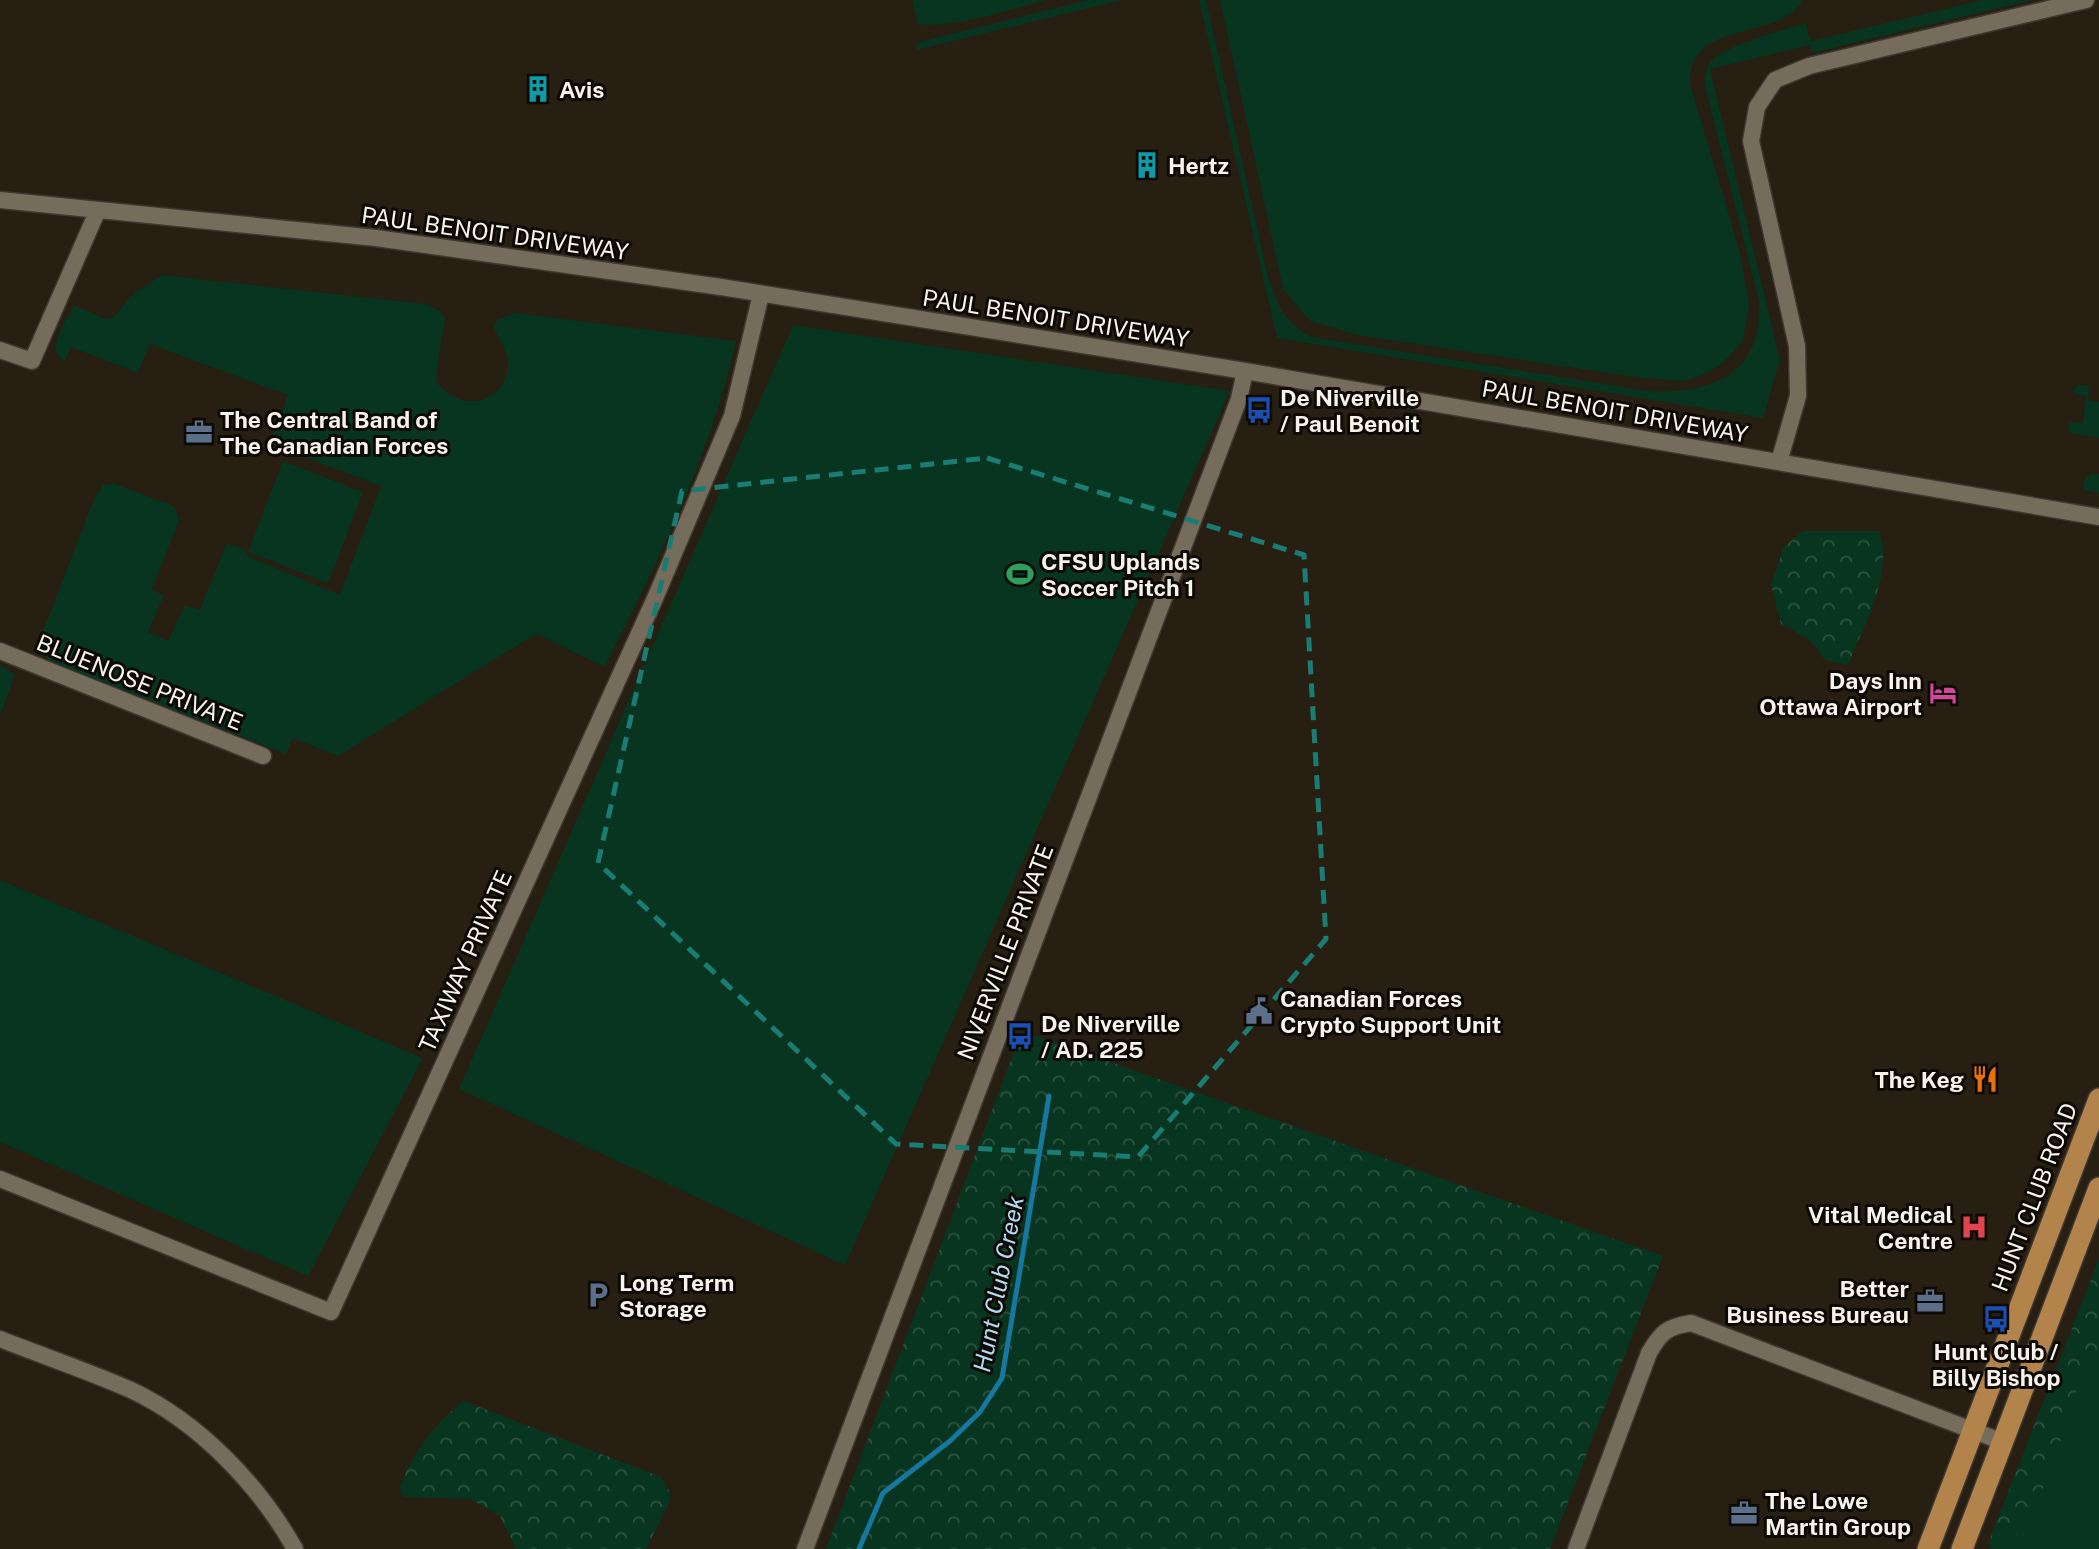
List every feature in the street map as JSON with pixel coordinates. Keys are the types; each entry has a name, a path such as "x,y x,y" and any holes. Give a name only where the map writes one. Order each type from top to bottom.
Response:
{"main road":[{"name":"HUNT CLUB ROAD","path":"1928,1549 2099,1099"},
{"path":"1962,1549 2099,1188"}],"street":[{"path":"1779,462 1798,396 1797,346 1751,141 1757,107 1775,80 1809,66 2087,0"},
{"name":"PAUL BENOIT DRIVEWAY","path":"0,200 97,212 376,238 761,294 1245,371 2099,517"},
{"path":"0,350 32,361 97,212"},
{"name":"TAXIWAY PRIVATE","path":"0,1179 331,1312 530,858 656,596 732,416 761,294"},
{"name":"NIVERVILLE PRIVATE","path":"805,1549 1239,399 1245,371"},
{"name":"BLUENOSE PRIVATE","path":"0,651 264,755"},
{"path":"1576,1549 1649,1353 1663,1332 1677,1325 1691,1323 2003,1442"},
{"path":"0,1339 132,1391 201,1436 258,1493 295,1549"}],"highlighted area":[{"path":"987,458 1304,555 1326,939 1138,1157 896,1144 598,863 682,491"}],"green space":[{"path":"912,0 1046,0 982,17 932,25 918,24"},
{"path":"1088,0 1122,0 916,50 916,44 919,42"},
{"path":"1199,0 1206,0 1268,277 1279,305 1294,325 1311,337 1648,391 1671,391 1712,384 1729,375 1743,363 1758,326 1759,301 1705,86 1706,72 1715,57 1739,45 1806,23 1810,41 1983,0 2032,0 1812,53 1810,45 1710,69 1780,360 1763,418 1277,338"},
{"path":"1220,0 1801,0 1802,4 1793,12 1775,22 1726,36 1712,43 1700,52 1693,66 1690,84 1740,253 1749,306 1743,341 1724,362 1705,374 1684,381 1642,378 1357,335 1310,321 1283,289"},
{"path":"162,275 425,304 439,310 445,317 437,382 453,396 464,400 484,399 501,387 508,367 507,355 493,326 498,319 515,313 736,341 712,426 681,508 605,667 536,634 338,756 293,738 286,754 49,661 41,645 41,637 94,499 103,485 115,484 176,509 179,520 152,590 164,595 148,632 168,641 185,605 200,610 227,543 245,550 247,556 340,595 381,486 270,444 288,395 150,344 138,373 71,347 65,361 59,356 56,343 74,305 105,319 113,318 134,293"},
{"path":"793,325 1230,391 845,1265 459,1089"},
{"path":"2078,385 2089,385 2088,400 2099,402 2099,438 2070,433 2070,422 2083,423 2086,396 2075,394 2073,391"},
{"path":"283,461 363,492 328,583 248,552"},
{"path":"2090,474 2099,474 2099,493 2084,490 2083,483"},
{"path":"1803,531 1879,531 1883,546 1880,581 1869,617 1848,665 1825,660 1810,640 1781,624 1771,584 1784,547"},
{"path":"0,665 15,674 0,716"},
{"path":"0,880 423,1058 308,1276 0,1142"},
{"path":"1022,1031 1663,1256 1550,1549 826,1549"},
{"path":"2099,1259 2099,1351 2076,1392 2049,1476 2027,1520 2011,1543 1993,1549 1988,1544"},
{"path":"2099,1271 2099,1549 1991,1549"},
{"path":"464,1401 661,1477 670,1492 670,1501 646,1549 516,1549 500,1516 470,1499 404,1497 400,1490 417,1453 434,1429"}],"waterway":[{"name":"Hunt Club Creek","path":"859,1549 883,1493 950,1441 980,1412 1002,1378 1049,1096"}],"place":[{"name":"Avis","path":"538,89"},
{"name":"Hertz","path":"1147,165"},
{"name":"De Niverville / Paul Benoit","path":"1259,410"},
{"name":"The Central Band of The Canadian Forces","path":"199,432"},
{"name":"CFSU Uplands Soccer Pitch 1","path":"1020,574"},
{"name":"Days Inn Ottawa Airport","path":"1943,693"},
{"name":"Canadian Forces Crypto Support Unit","path":"1259,1011"},
{"name":"De Niverville / AD. 225","path":"1020,1036"},
{"name":"The Keg","path":"1985,1079"},
{"name":"Vital Medical Centre","path":"1974,1227"},
{"name":"Long Term Storage","path":"598,1295"},
{"name":"Better Business Bureau","path":"1930,1301"},
{"name":"Hunt Club / Billy Bishop","path":"1996,1319"},
{"name":"The Lowe Martin Group","path":"1744,1513"}]}
